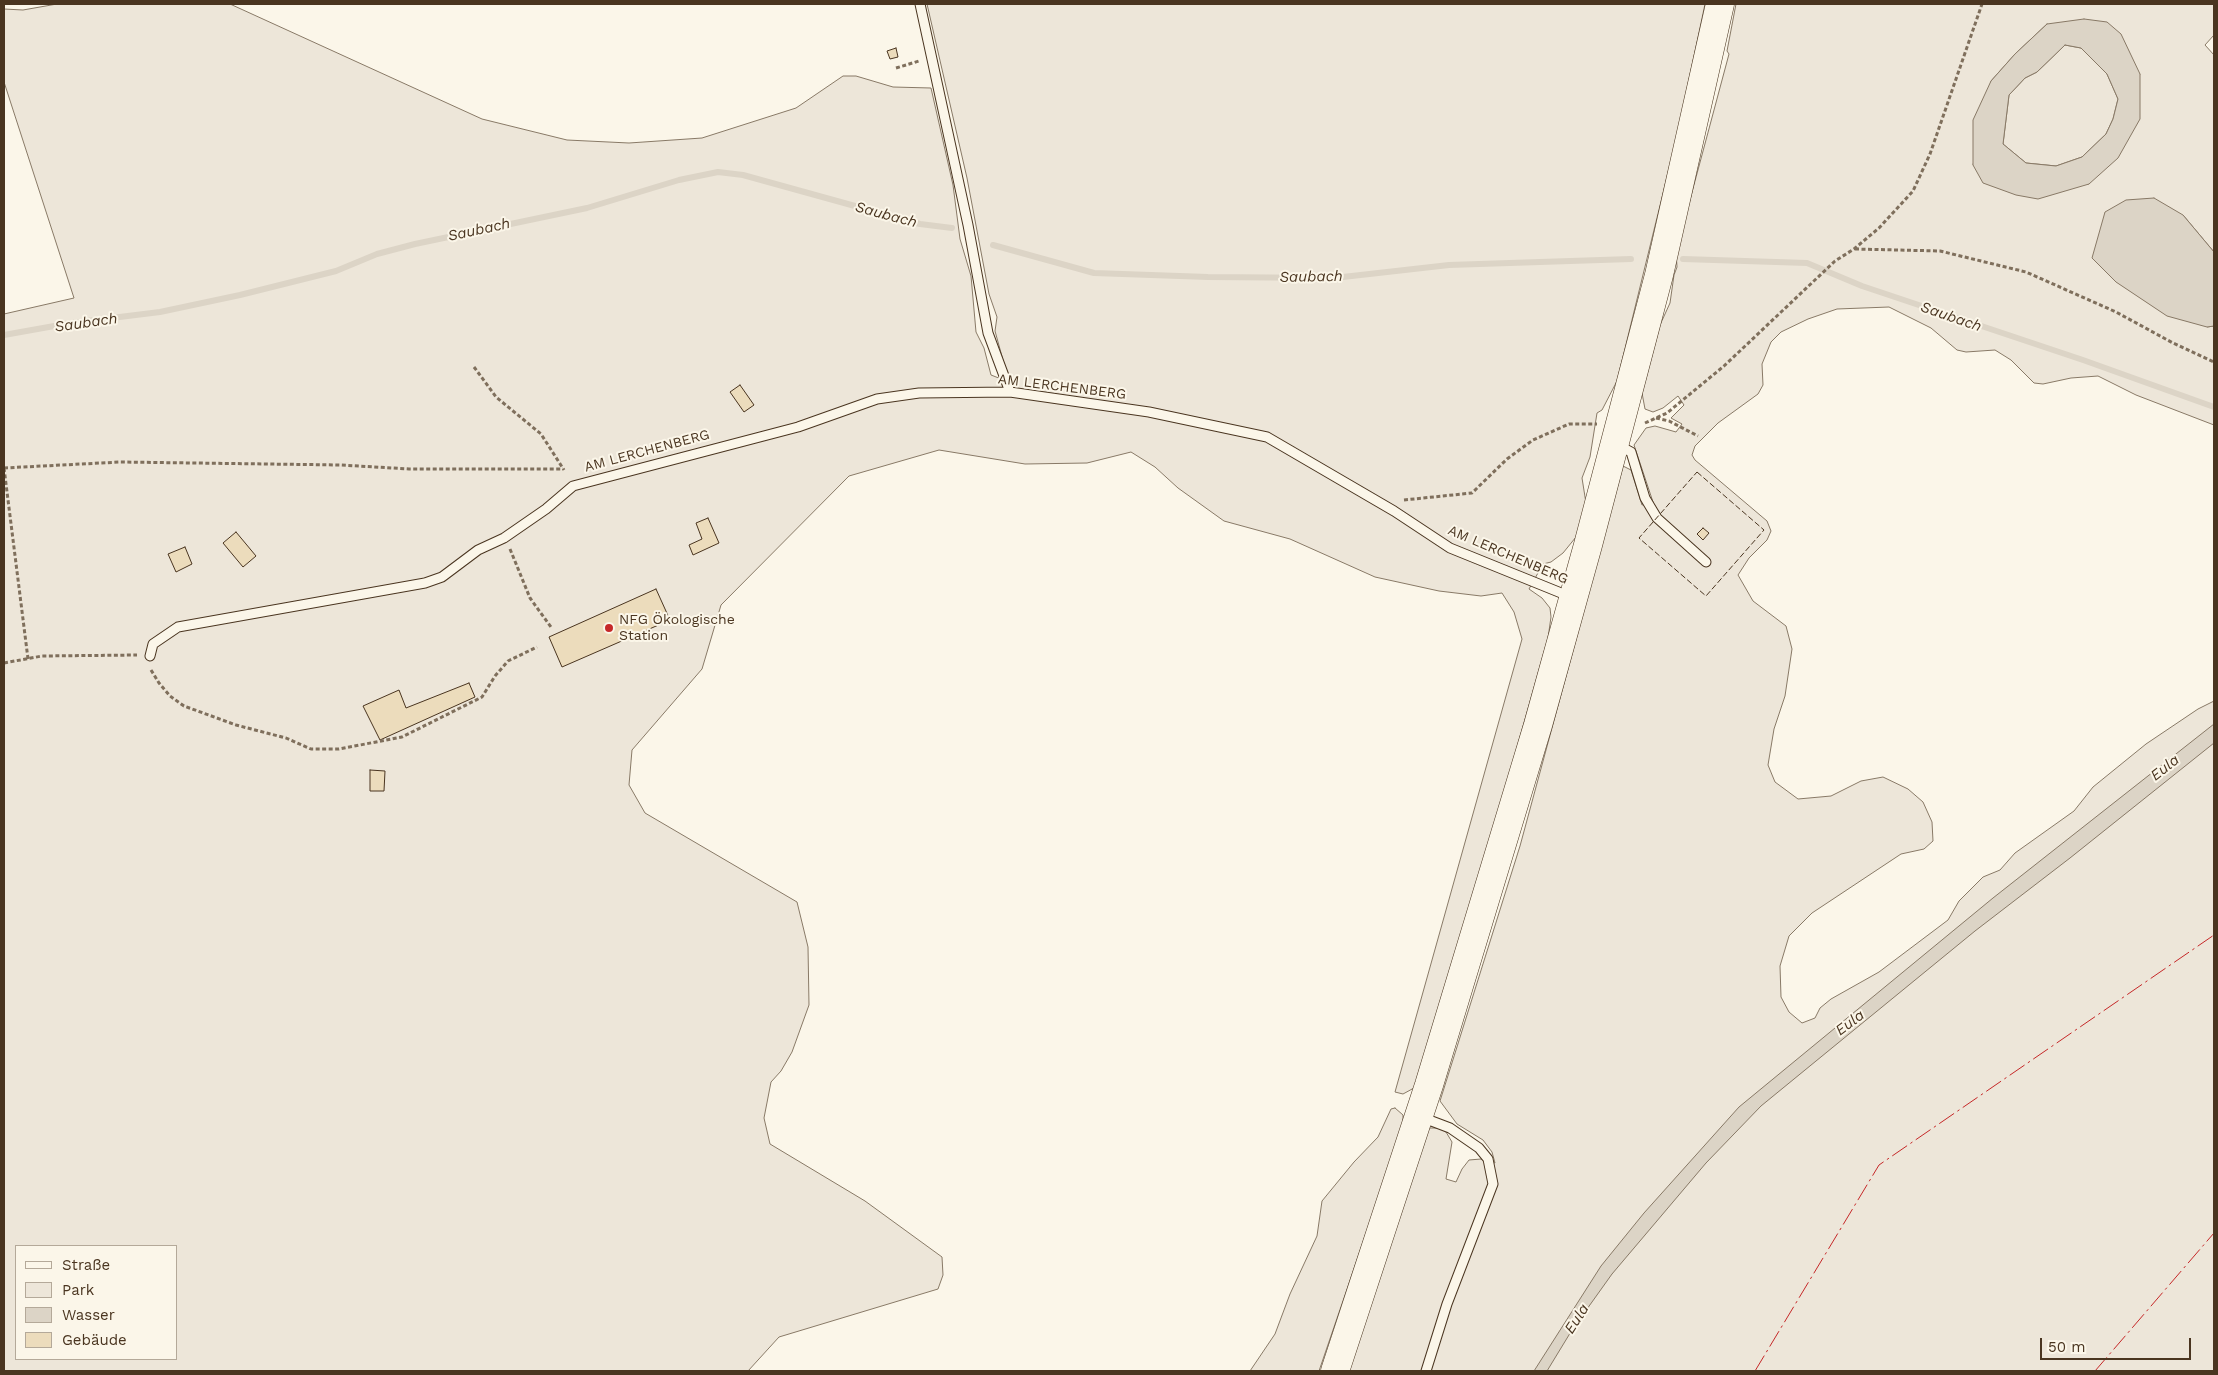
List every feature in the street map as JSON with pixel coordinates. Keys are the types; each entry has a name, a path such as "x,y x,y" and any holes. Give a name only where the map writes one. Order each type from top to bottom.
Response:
{"main road":[{"path":"1335,1371 1419,1117 1501,851 1573,598 1659,275 1720,4"}],"lane":[{"path":"920,4 968,225 988,332 1010,392"},
{"name":"AM LERCHENBERG","path":"150,656 153,644 178,627 426,583 442,577 478,550 504,538 546,509 573,486 798,427 877,400 919,393 1010,392 1149,412 1267,437 1394,511 1450,548 1573,598"},
{"path":"1618,434 1631,452 1645,498 1656,518 1706,562"},
{"path":"1419,1117 1450,1128 1479,1148 1488,1159 1493,1184 1447,1304 1426,1371"}],"path":[{"path":"1394,511 1404,500 1472,493 1507,459 1533,440 1570,424 1618,434 1642,425 1667,413 1724,366 1835,261 1854,249 1894,213 1913,191 1930,154 1982,4"},
{"path":"896,68 931,58"},
{"path":"1854,249 1940,251 2026,272 2116,312 2173,343 2214,362"},
{"path":"474,367 496,397 541,434 573,486"},
{"path":"1655,418 1669,421 1698,436"},
{"path":"28,659 4,468 120,462 341,465 409,469 563,469"},
{"path":"504,538 530,598 551,627"},
{"path":"4,663 73,654 150,656 150,668 158,683 170,696 184,706 236,725 286,738 312,749 339,749 402,737 482,696 508,661 537,648"}],"green space":[{"path":"57,4 230,4 482,119 567,140 629,143 702,138 796,108 843,76 856,76 893,87 931,88 953,185 960,239 971,276 976,332 984,348 991,375 1009,382 995,331 997,317 989,294 967,178 927,4 1705,4 1677,136 1617,381 1602,410 1597,413 1590,457 1582,478 1586,503 1576,537 1563,553 1551,562 1543,564 1529,589 1542,598 1550,608 1551,617 1548,638 1512,765 1414,1088 1403,1094 1395,1092 1522,639 1514,612 1502,593 1481,596 1439,591 1375,577 1290,539 1224,521 1178,488 1155,467 1131,452 1087,463 1025,464 939,450 849,476 721,605 702,669 632,750 629,785 645,813 797,902 808,947 809,1005 792,1052 781,1071 771,1082 764,1118 770,1144 865,1201 942,1257 943,1275 938,1289 779,1337 748,1371 4,1371 4,314 74,298 4,82 4,9 23,10"},
{"path":"1736,4 2214,4 2214,35 2205,45 2214,55 2214,252 2183,215 2207,327 2214,326 2214,425 2136,395 2098,376 2071,378 2043,384 2034,383 2011,360 1995,350 1966,352 1957,350 1931,328 1889,307 1837,309 1808,319 1781,332 1771,342 1762,364 1763,385 1758,394 1718,423 1695,446 1692,455 1695,460 1767,521 1771,531 1767,540 1749,558 1738,575 1753,601 1786,626 1792,649 1785,696 1774,729 1768,765 1775,782 1798,799 1831,796 1861,781 1883,777 1908,789 1923,802 1932,822 1933,841 1924,849 1901,854 1812,913 1789,936 1780,966 1781,997 1789,1012 1802,1023 1815,1018 1820,1008 1831,999 1879,972 1948,920 1959,901 1983,877 2000,870 2015,853 2074,811 2093,787 2146,744 2198,709 2214,701 2214,1371 1349,1371 1426,1133 1430,1128 1439,1128 1446,1132 1452,1142 1446,1179 1456,1182 1469,1160 1481,1159 1495,1163 1492,1152 1483,1140 1457,1124 1440,1101 1520,846 1623,466 1631,470 1642,505 1653,502 1634,445 1646,428 1655,426 1676,432 1682,424 1671,418 1684,405 1678,396 1663,408 1653,412 1645,409 1642,393 1660,325 1670,303 1677,267 1676,252 1729,54 1727,51","holes":["2047,24 2140,74 2089,184 1973,165 1991,81 2015,54"]},
{"path":"2065,45 2081,48 2107,74 2118,99 2113,119 2106,134 2082,157 2056,166 2026,163 2003,144 2009,95 2025,78 2037,72"},
{"path":"1395,1108 1403,1115 1403,1125 1319,1371 1250,1371 1275,1334 1290,1294 1317,1236 1322,1201 1354,1162 1378,1137 1391,1109"}],"water":[{"path":"2084,19 2107,22 2121,34 2140,74 2140,119 2118,158 2089,184 2038,199 2016,195 1983,183 1973,165 1973,120 1991,81 2015,54 2047,24","holes":["2065,45 2081,48 2107,74 2118,99 2113,119 2106,134 2082,157 2056,166 2026,163 2003,144 2009,95 2025,78 2037,72"]},
{"path":"2154,198 2183,215 2214,252 2214,326 2207,327 2167,316 2116,282 2092,258 2105,212 2126,200"},
{"name":"Eula","path":"2214,724 2214,743 1975,931 1761,1106 1706,1163 1612,1274 1572,1330 1547,1371 1534,1371 1601,1266 1644,1213 1739,1107 1993,898"}],"building":[{"path":"896,48 898,57 890,59 887,51"},
{"path":"740,385 754,405 744,412 730,392"},
{"path":"708,518 719,543 693,555 689,545 702,539 696,523"},
{"path":"1703,528 1709,533 1703,540 1697,534"},
{"path":"236,532 256,556 243,567 223,543"},
{"path":"185,547 192,564 176,572 168,554"},
{"name":"NFG Ökologische Station","path":"656,589 670,620 562,667 549,637"},
{"path":"469,683 475,697 380,740 363,706 399,690 406,708"},
{"path":"370,770 385,771 384,791 370,791"}],"waterway":[{"name":"Saubach","path":"4,335 71,323 160,312 240,295 336,271 377,254 415,244 587,208 679,180 718,172 743,175 920,224 952,228"},
{"name":"Saubach","path":"993,245 1094,273 1208,277 1334,278 1449,265 1631,259"},
{"name":"Saubach","path":"1683,259 1807,263 1862,286 2083,360 2214,407"}],"fence":[{"path":"1697,472 1764,530 1706,596 1639,538 1697,472"}],"power":[{"path":"1755,1371 1879,1165 2214,935"},
{"path":"2095,1371 2214,1233"}],"place":[{"name":"NFG Ökologische Station","path":"609,628"}]}
